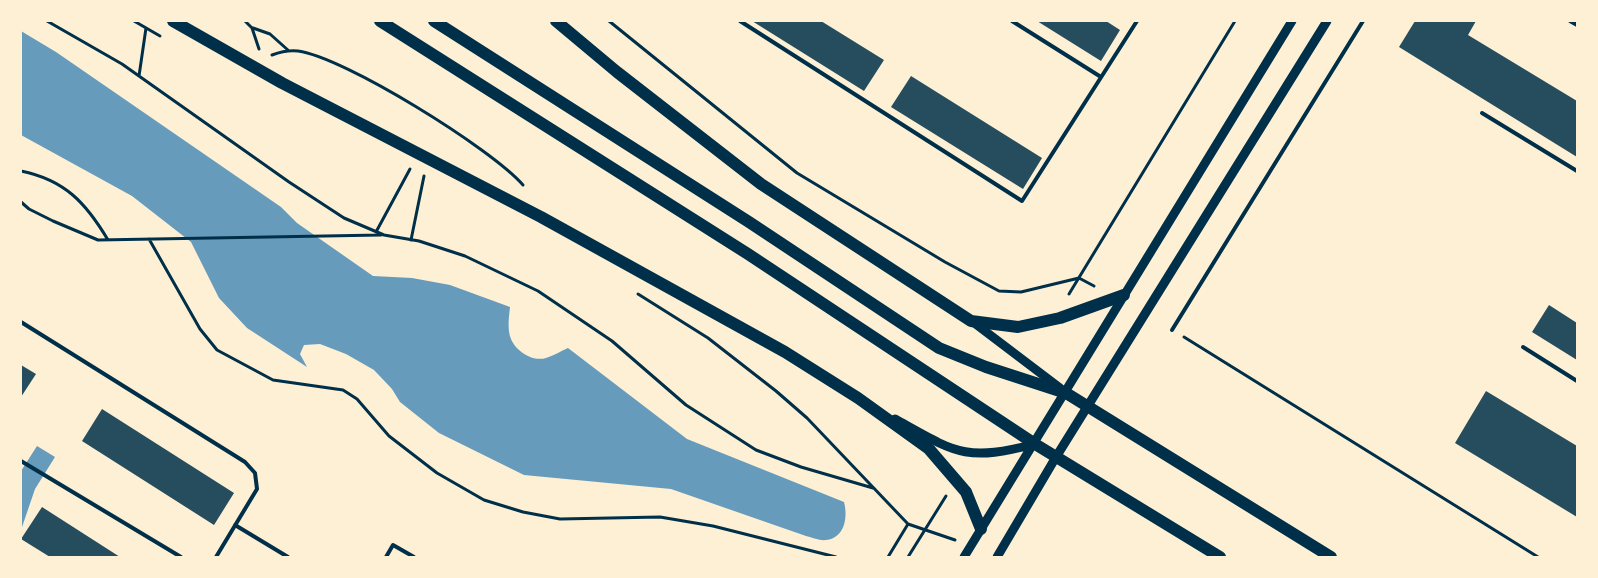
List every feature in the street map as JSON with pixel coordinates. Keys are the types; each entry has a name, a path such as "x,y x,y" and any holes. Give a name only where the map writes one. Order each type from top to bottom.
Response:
{"main road":[{"path":"173,21 282,83 519,204 785,352 858,398 929,449 966,492 981,529"},
{"path":"380,21 748,254 1035,444 1220,557"},
{"path":"434,21 749,222 939,348 986,367 1066,393 1331,557"},
{"path":"556,21 616,72 761,184 971,321 1018,327 1060,318 1120,297"}],"street":[{"path":"964,557 1066,393 1120,297 1292,21"},
{"path":"997,557 1056,456 1327,21"},
{"path":"971,321 1066,393"},
{"path":"858,398 946,447 968,454 999,453 1035,444"}],"lane":[{"path":"740,21 1022,201 1137,21"},
{"path":"1012,21 1102,77"},
{"path":"1172,330 1362,21"},
{"path":"1570,21 1577,25"},
{"path":"1482,113 1577,170"},
{"path":"21,322 245,462 255,473 257,489 216,557"},
{"path":"1523,347 1577,381"},
{"path":"21,461 181,557"},
{"path":"235,525 288,557"},
{"path":"386,557 393,544 414,557"}],"path":[{"path":"47,21 122,64 344,218 384,235 411,240 465,256 538,291 612,341 686,405 756,450 801,467 873,488"},
{"path":"134,21 163,38"},
{"path":"245,21 252,28 270,34 290,51"},
{"path":"609,21 797,173 945,262 999,291 1021,292 1079,278 1120,297"},
{"path":"1079,278 1235,21"},
{"path":"139,76 146,28"},
{"path":"252,28 259,50 269,56 290,51 314,55 364,77 491,157 513,173 524,186"},
{"path":"401,164 433,180"},
{"path":"376,232 410,168"},
{"path":"21,171 56,182 77,197 97,222 108,240"},
{"path":"411,240 424,176"},
{"path":"21,202 29,209 53,222 98,240 384,235"},
{"path":"149,239 200,329 216,350 273,380 342,390 357,399 389,436 430,468 484,500 523,512 560,519 660,517 712,526 836,557"},
{"path":"634,292 708,338 776,391 807,418 908,524 971,546"},
{"path":"1172,330 1538,557"},
{"path":"888,557 908,524"}],"water":[{"path":"21,31 56,52 281,207 297,223 373,276 412,278 450,285 510,307 509,331 511,339 517,348 530,357 541,359 568,348 687,439 844,502 846,514 841,531 832,538 821,540 671,489 524,475 439,433 400,402 392,389 374,370 346,354 320,344 304,345 300,354 307,367 247,328 219,298 191,242 132,196 21,135"},
{"path":"37,446 55,457 35,489 21,530 21,471"}],"building":[{"path":"752,21 821,21 884,60 864,91"},
{"path":"1037,21 1106,21 1120,30 1101,61"},
{"path":"1415,21 1476,21 1468,35 1577,101 1577,157 1399,47"},
{"path":"911,76 1042,158 1023,189 891,107"},
{"path":"1549,305 1577,323 1577,360 1532,332"},
{"path":"21,365 36,374 21,397"},
{"path":"1486,391 1577,446 1577,517 1455,443"},
{"path":"102,409 234,493 214,525 82,441"},
{"path":"42,507 120,557 50,557 21,539"}]}
